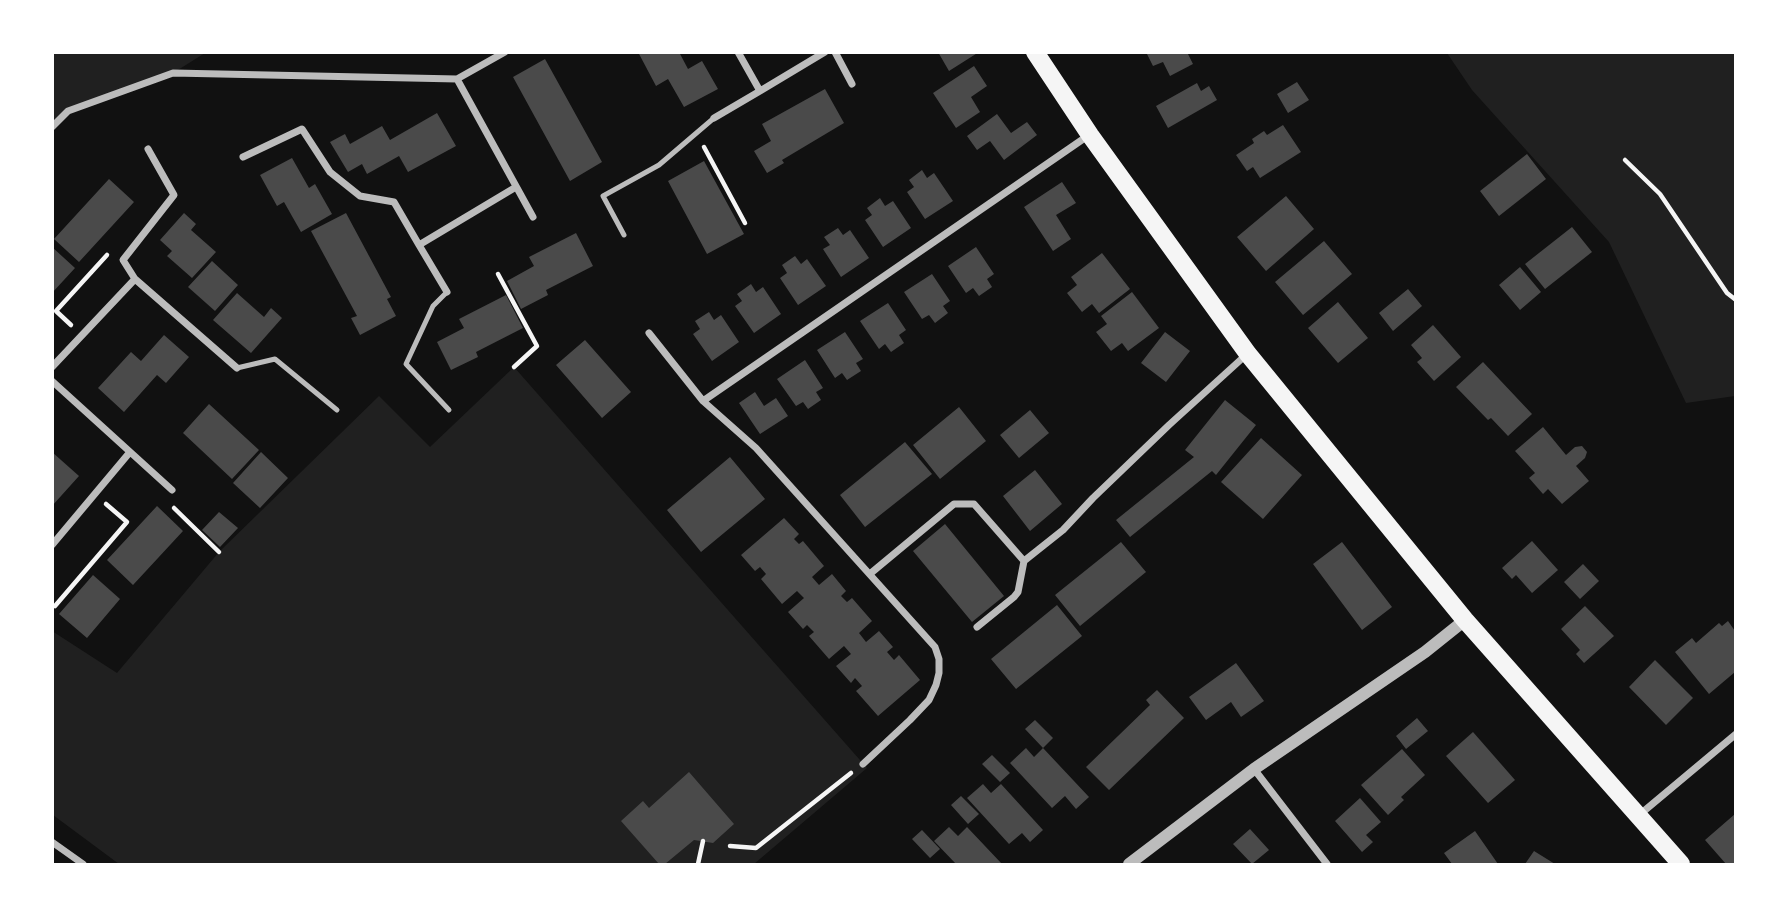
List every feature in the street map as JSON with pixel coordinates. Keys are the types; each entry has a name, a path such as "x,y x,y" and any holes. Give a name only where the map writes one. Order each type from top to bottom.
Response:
{"main road":[{"path":"1035,52 1090,135 1248,354 1465,620 1681,864"}],"street":[{"path":"52,127 68,111 173,73 457,79 505,52"},
{"path":"738,52 760,91"},
{"path":"714,118 825,52"},
{"path":"835,52 852,83"},
{"path":"457,79 533,217"},
{"path":"243,156 302,129 330,172 360,196 394,202 447,292"},
{"path":"703,401 1090,135"},
{"path":"148,149 174,195 122,260 135,279 237,368"},
{"path":"419,244 516,187"},
{"path":"52,367 135,279"},
{"path":"649,333 703,401 756,448 935,647 939,659 939,673 929,700 863,764"},
{"path":"977,627 1018,592 1024,561 1063,530 1169,425 1248,354"},
{"path":"52,381 172,490"},
{"path":"52,545 130,452"},
{"path":"870,573 954,504 974,504 1024,561"},
{"path":"1129,864 1254,769 1425,652 1465,620"},
{"path":"1637,816 1735,734"},
{"path":"1254,769 1327,864"},
{"path":"52,842 83,864"}],"lane":[{"path":"624,235 603,196 659,165 714,118"},
{"path":"447,292 433,306 406,365 449,410"},
{"path":"237,368 275,359 337,410"}],"path":[{"path":"696,132 745,223"},
{"path":"1625,160 1660,194 1727,293 1735,300"},
{"path":"82,335 56,310 109,253"},
{"path":"499,274 537,346 514,367"},
{"path":"172,490 172,506 219,552"},
{"path":"55,606 127,522 95,494"},
{"path":"730,846 756,848 863,764"},
{"path":"698,864 703,841"}],"shaded area":[{"path":"53,53 205,53 173,73 68,111 53,127"},
{"path":"1447,53 1735,53 1735,396 1686,403 1609,242 1472,90"},
{"path":"514,367 867,768 754,864 119,864 53,815 52,631 117,673 219,552 379,396 430,447"}],"building":[{"path":"638,52 679,52 688,69 702,61 718,89 684,107 668,79 656,86"},
{"path":"938,52 979,52 949,71"},
{"path":"1146,52 1187,52 1193,64 1170,76 1163,62 1153,66"},
{"path":"545,59 602,162 570,181 513,77"},
{"path":"974,66 987,86 971,97 980,112 956,128 933,93"},
{"path":"1297,82 1309,100 1288,113 1277,94"},
{"path":"1197,83 1201,91 1209,86 1217,100 1168,128 1156,106"},
{"path":"825,89 844,123 782,160 784,163 767,173 754,151 771,141 762,124"},
{"path":"437,113 456,146 408,172 399,156 367,174 362,164 348,172 330,142 345,134 350,144 382,126 390,140"},
{"path":"997,114 1011,133 1027,122 1037,135 1004,160 990,141 977,150 967,136"},
{"path":"1283,125 1301,152 1260,178 1253,167 1247,171 1236,155 1254,143 1252,139 1264,131 1267,135"},
{"path":"1527,154 1546,179 1499,216 1480,191"},
{"path":"292,158 309,188 315,184 332,214 301,232 284,202 277,206 260,175"},
{"path":"704,161 744,234 707,254 668,181"},
{"path":"922,170 927,178 934,173 953,201 925,219 907,192 914,187 909,180"},
{"path":"109,179 134,202 79,262 54,239"},
{"path":"1062,182 1076,203 1056,215 1071,239 1053,251 1024,207"},
{"path":"1286,196 1314,229 1266,271 1237,237"},
{"path":"880,198 885,206 893,201 911,228 883,247 865,220 872,215 867,208"},
{"path":"184,213 196,224 191,230 216,252 192,278 167,256 172,251 160,240"},
{"path":"346,213 391,297 387,299 396,316 360,335 351,318 357,316 311,231"},
{"path":"1572,227 1592,252 1545,289 1525,264"},
{"path":"838,228 843,235 850,230 869,258 841,277 823,249 830,245 824,237"},
{"path":"576,233 593,266 546,290 548,295 521,309 507,281 534,266 529,257"},
{"path":"1324,241 1352,274 1303,315 1275,282"},
{"path":"52,247 75,268 52,293"},
{"path":"976,247 994,274 987,279 992,287 979,296 973,288 966,293 948,266"},
{"path":"1102,253 1130,289 1099,313 1092,304 1082,312 1067,293 1077,285 1071,277"},
{"path":"795,256 801,264 807,259 826,286 798,305 780,278 787,273 782,265"},
{"path":"212,261 238,285 215,311 188,287"},
{"path":"1520,267 1541,292 1520,310 1499,285"},
{"path":"932,274 950,301 943,306 948,313 935,323 929,315 922,319 904,292"},
{"path":"751,284 756,292 763,287 781,314 754,333 735,306 742,301 737,294"},
{"path":"1408,289 1422,306 1393,331 1379,313"},
{"path":"1132,292 1159,328 1128,351 1122,343 1111,351 1096,332 1107,324 1101,316"},
{"path":"237,293 264,317 271,308 282,318 251,353 213,320"},
{"path":"506,295 523,328 476,352 478,357 451,370 437,342 464,328 459,319"},
{"path":"1338,302 1368,338 1338,363 1308,328"},
{"path":"888,303 906,330 899,335 904,343 891,352 885,344 879,349 860,321"},
{"path":"709,312 714,320 721,315 739,342 712,361 693,334 700,329 695,321"},
{"path":"1433,325 1461,357 1434,381 1417,362 1422,358 1411,345"},
{"path":"845,332 863,359 856,363 861,371 847,380 842,373 835,378 817,350"},
{"path":"1165,332 1190,351 1166,382 1141,363"},
{"path":"164,335 189,357 166,383 157,375 124,412 98,388 131,352 141,361"},
{"path":"585,340 631,392 602,418 556,365"},
{"path":"805,360 823,388 816,392 821,400 808,409 803,402 796,406 777,379"},
{"path":"1483,362 1532,414 1508,436 1456,387"},
{"path":"755,392 764,406 776,398 788,416 760,434 739,403"},
{"path":"1225,400 1256,425 1216,475 1212,471 1130,537 1116,520 1194,457 1185,450"},
{"path":"209,404 259,450 232,479 183,433"},
{"path":"959,407 986,441 940,479 913,445"},
{"path":"1030,410 1049,433 1019,458 1000,435"},
{"path":"1543,427 1566,455 1575,447 1582,446 1587,452 1585,458 1576,466 1589,481 1562,504 1548,489 1543,494 1529,478 1535,473 1515,451"},
{"path":"1261,438 1302,475 1263,519 1221,482"},
{"path":"905,442 932,474 865,527 840,495"},
{"path":"52,452 79,476 52,506"},
{"path":"261,452 288,478 260,508 233,483"},
{"path":"730,457 765,499 701,552 667,510"},
{"path":"1035,470 1062,504 1030,531 1003,496"},
{"path":"157,506 183,531 133,585 107,560"},
{"path":"219,512 238,528 220,547 202,530"},
{"path":"784,518 799,534 794,539 799,544 803,541 824,566 812,577 819,585 832,574 846,591 841,596 847,602 852,598 872,621 859,633 866,642 879,631 893,647 887,652 894,660 899,655 920,680 878,716 856,691 862,686 855,678 851,683 836,666 851,654 844,646 829,659 809,636 814,632 807,625 803,629 788,612 804,598 797,591 782,604 761,579 766,574 760,567 755,571 741,555"},
{"path":"945,524 1004,596 972,622 913,551"},
{"path":"1532,541 1558,570 1532,593 1516,575 1512,579 1502,568"},
{"path":"1121,542 1146,572 1080,626 1055,595"},
{"path":"1342,542 1392,607 1362,630 1313,564"},
{"path":"1583,564 1599,581 1580,599 1564,582"},
{"path":"93,575 120,599 87,638 59,614"},
{"path":"1057,605 1082,636 1016,689 991,659"},
{"path":"1585,606 1614,636 1584,663 1576,654 1580,650 1561,629"},
{"path":"1728,621 1735,631 1735,672 1709,694 1675,652 1692,638 1696,643 1719,623 1722,626"},
{"path":"1655,660 1693,698 1666,725 1629,687"},
{"path":"1236,663 1264,701 1241,717 1231,702 1206,720 1189,697"},
{"path":"1157,690 1184,718 1109,790 1086,767 1150,705 1146,700"},
{"path":"1417,718 1428,731 1406,749 1396,736"},
{"path":"1035,720 1053,738 1043,748 1025,729"},
{"path":"1473,732 1515,780 1488,803 1446,756"},
{"path":"1026,748 1034,757 1043,748 1089,797 1076,809 1065,796 1052,808 1010,763"},
{"path":"1402,749 1425,775 1401,797 1404,800 1388,815 1361,785"},
{"path":"992,755 1010,773 1000,782 982,764"},
{"path":"689,772 734,824 713,843 694,840 665,864 659,864 621,821 643,801 649,808"},
{"path":"983,784 991,793 1001,784 1043,830 1030,842 1022,833 1009,844 967,798"},
{"path":"961,796 979,814 968,824 951,805"},
{"path":"1360,798 1381,822 1366,835 1373,842 1362,852 1335,821"},
{"path":"1735,814 1735,864 1726,864 1705,840"},
{"path":"949,827 958,836 967,827 1002,864 956,864 934,841"},
{"path":"1250,829 1269,850 1252,864 1233,844"},
{"path":"922,830 940,849 930,858 912,839"},
{"path":"1475,831 1498,864 1452,864 1444,853"},
{"path":"1534,851 1555,864 1525,864"}]}
